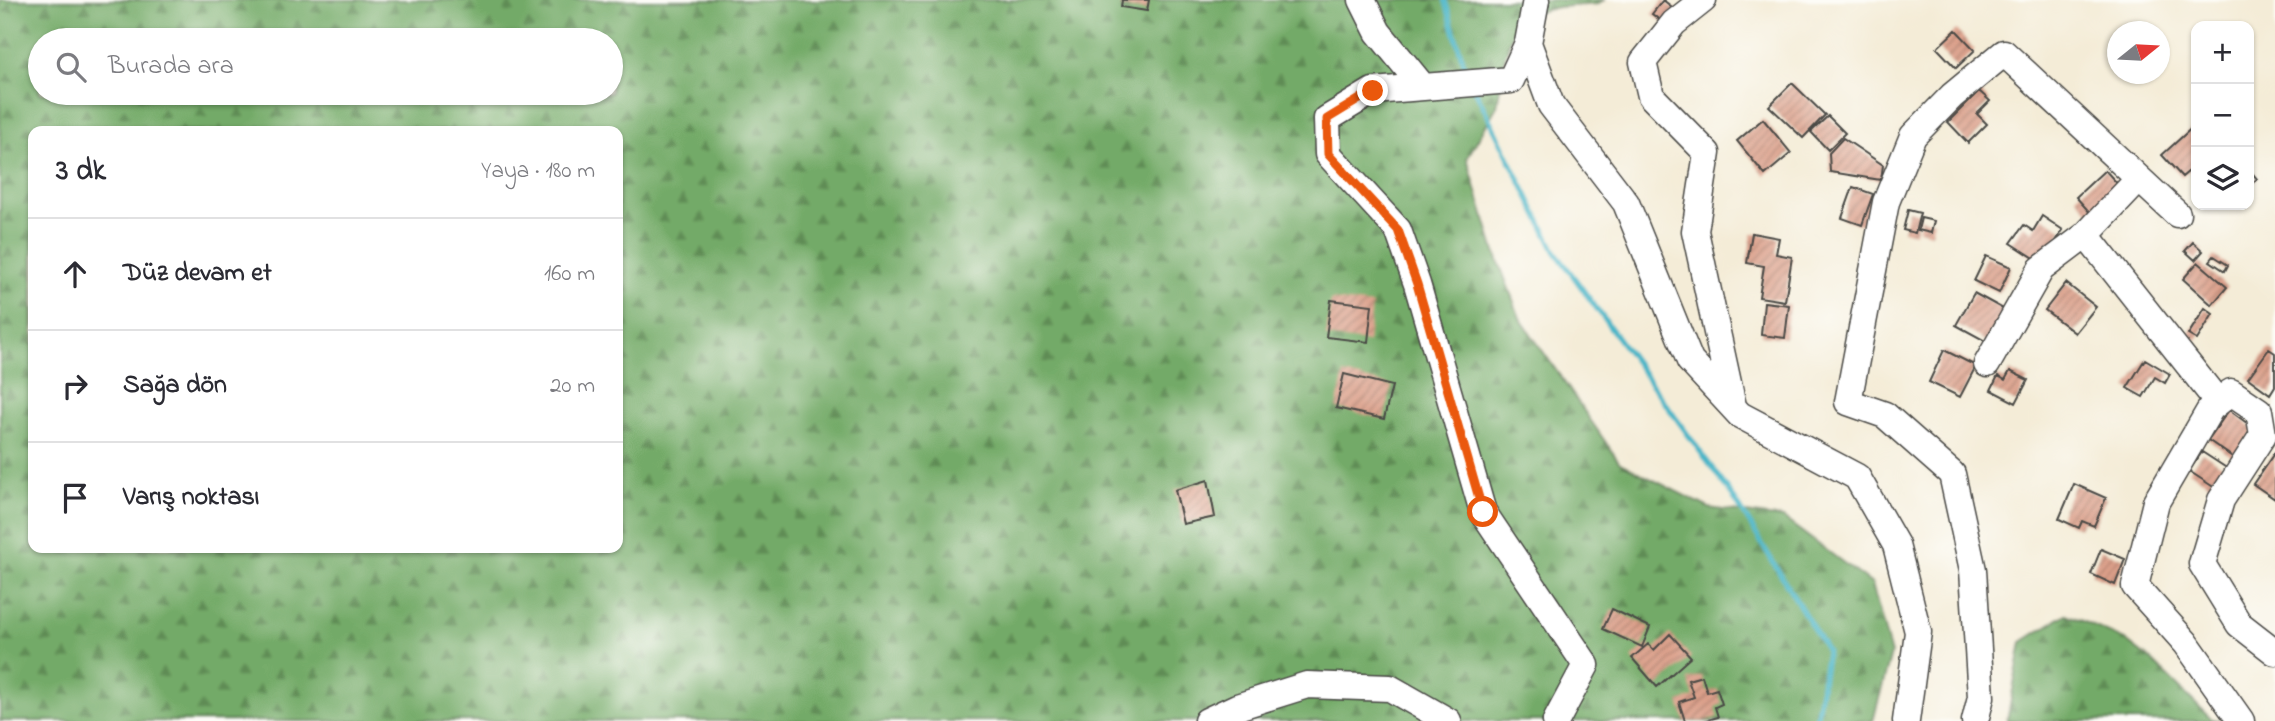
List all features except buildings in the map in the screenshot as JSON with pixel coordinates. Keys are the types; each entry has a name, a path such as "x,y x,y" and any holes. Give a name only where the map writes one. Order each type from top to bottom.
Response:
{"street":[{"path":"1362,0 1378,32 1423,87"},
{"path":"1536,0 1528,43 1511,80 1373,91 1327,119 1328,154 1398,230 1417,284 1483,512 1586,665 1556,721"},
{"path":"1703,0 1674,23 1643,62 1651,96 1707,153 1695,231 1734,408"},
{"path":"1528,43 1551,105 1626,203 1690,361 1734,408 1782,438 1857,477 1896,545 1918,632 1906,721"},
{"path":"1975,721 1981,697 1973,570 1952,474 1885,415 1848,402 1886,202 1913,136 1952,96 2004,53 2177,214"},
{"path":"1987,364 2041,269 2086,235 2139,179"},
{"path":"2086,235 2218,402"},
{"path":"2241,721 2186,643 2135,586 2156,502 2211,408 2231,392 2259,411 2263,435 2221,500 2202,564 2239,624 2275,652"},
{"path":"1207,721 1237,707 1307,685 1390,688 1448,721"}],"green space":[{"path":"0,0 1604,0 1599,4 1558,7 1518,17 1505,56 1497,106 1467,158 1495,252 1520,318 1620,463 1709,508 1783,518 1872,584 1891,654 1873,721 0,721"},
{"path":"2066,614 2125,640 2152,661 2211,719 2223,721 2007,721 2022,642"}],"waterway":[{"path":"1445,0 1467,75"},
{"path":"1475,90 1555,251 1736,501 1827,651 1816,721"}],"route":[{"path":"1373,91 1327,119 1328,154 1398,230 1417,284 1483,512"}]}
